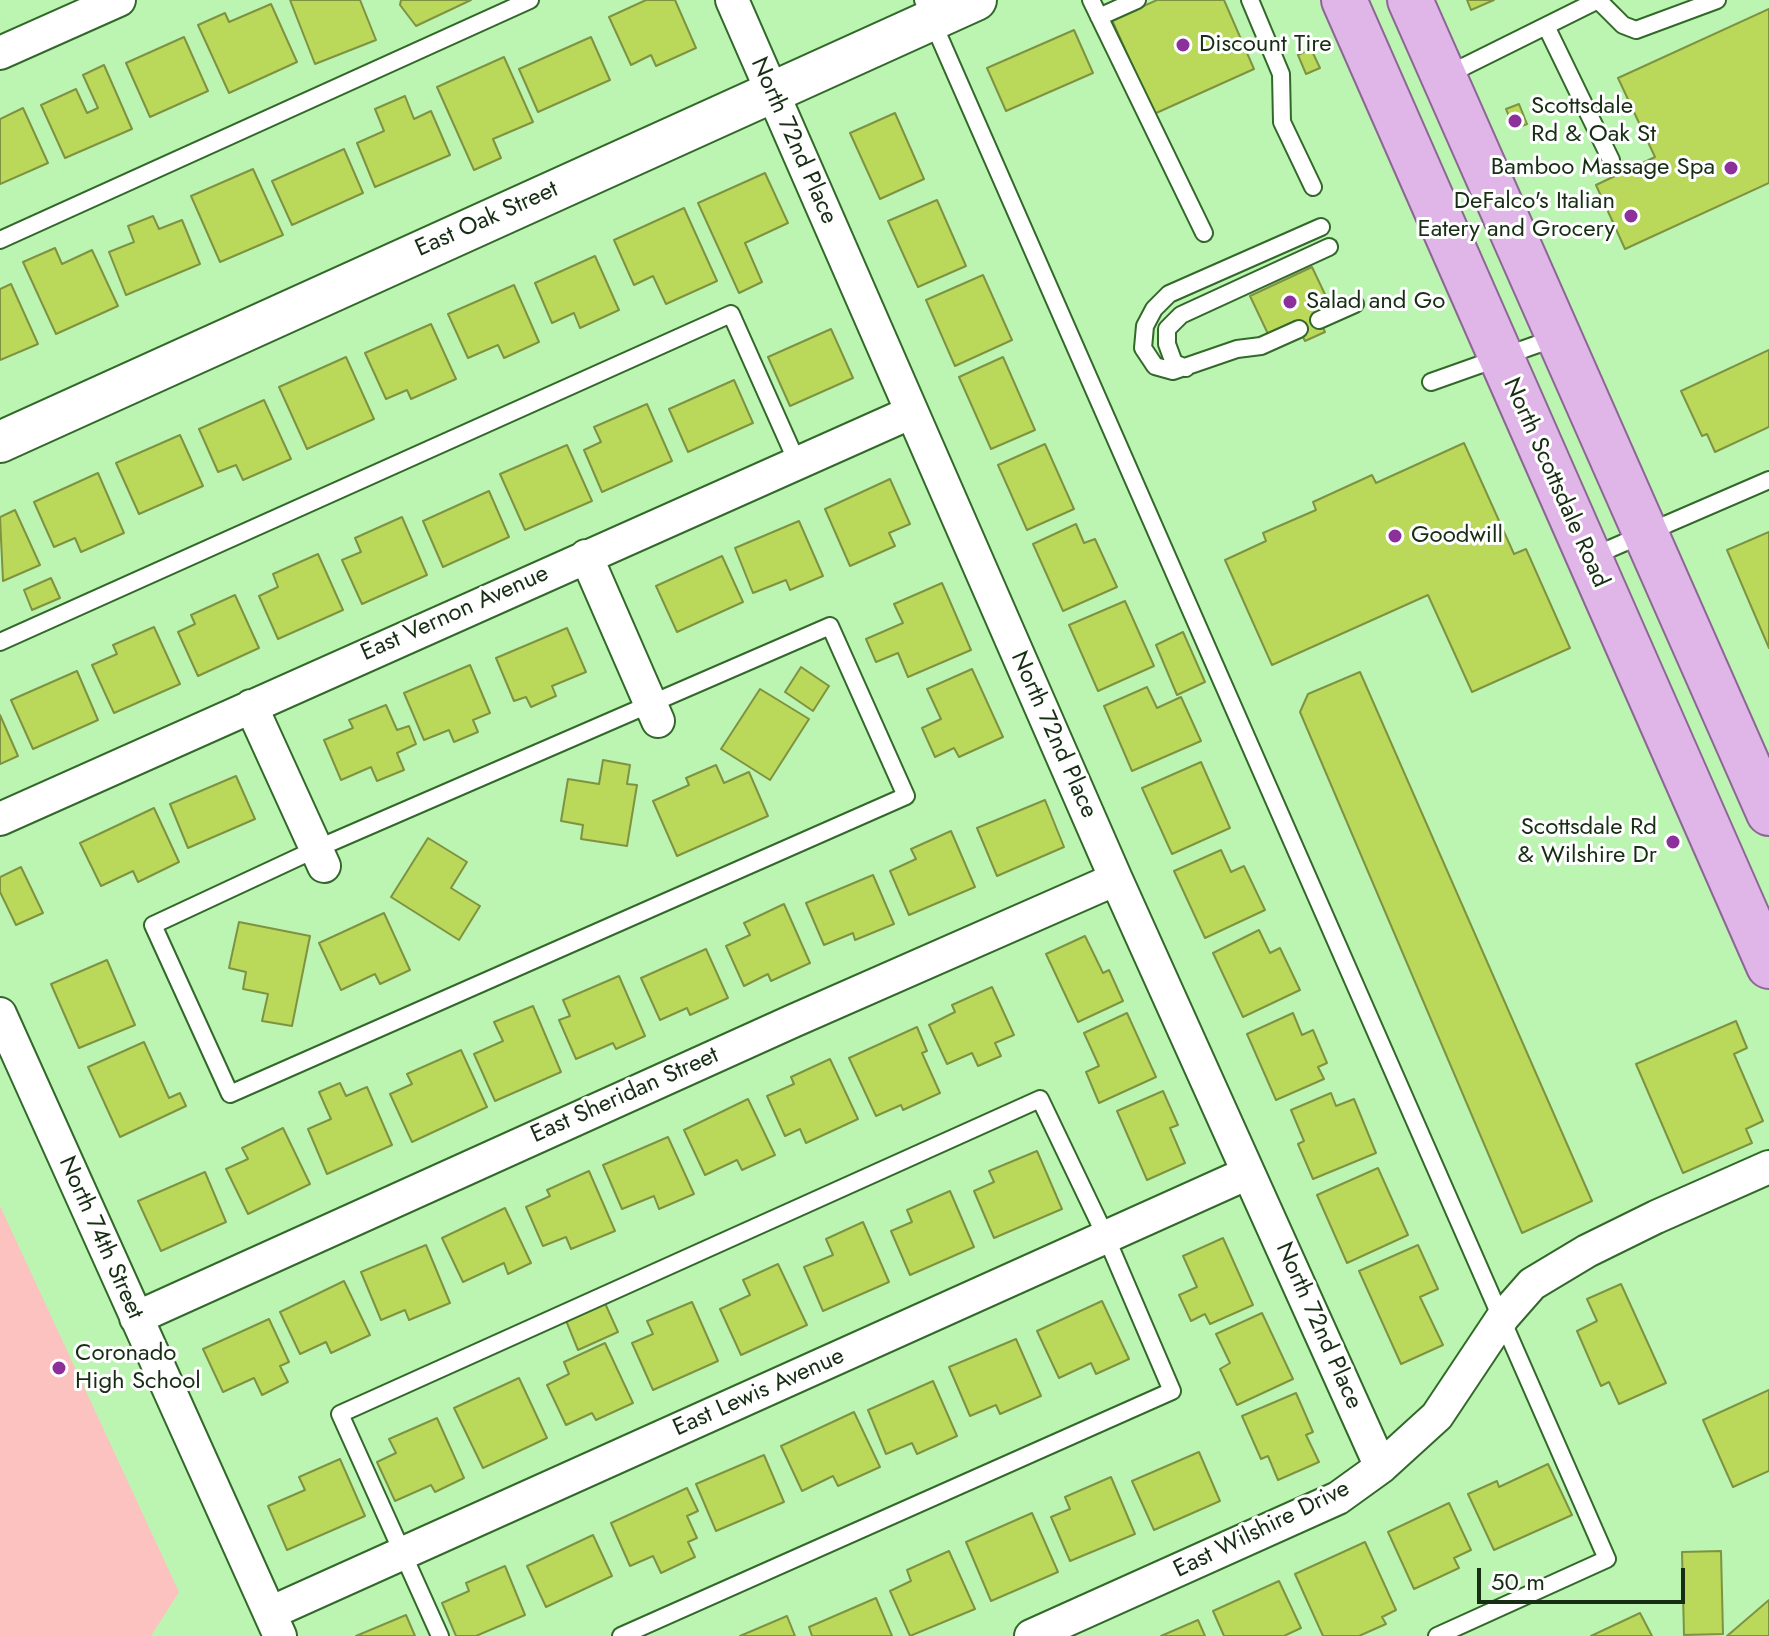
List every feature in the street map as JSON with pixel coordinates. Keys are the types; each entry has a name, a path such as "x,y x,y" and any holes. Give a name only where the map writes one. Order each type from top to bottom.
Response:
{"main road":[{"name":"North Scottsdale Road","path":"1344,0 1769,966"},
{"path":"1410,0 1769,813"}],"street":[{"path":"0,53 119,0"},
{"name":"North 72nd Place","path":"732,0 1116,879 1381,1467"},
{"name":"East Oak Street","path":"0,442 771,91 928,10 976,0"},
{"name":"East Vernon Avenue","path":"0,819 912,412"},
{"path":"586,556 654,713"},
{"path":"251,706 320,857"},
{"name":"East Sheridan Street","path":"136,1318 807,1014 1116,879"},
{"name":"North 74th Street","path":"0,1014 275,1624"},
{"name":"East Wilshire Drive","path":"1031,1636 1338,1498 1381,1467 1437,1416 1503,1317 1532,1284 1587,1251 1769,1167"},
{"name":"East Lewis Avenue","path":"275,1624 402,1553 1248,1173"}],"lane":[{"path":"0,240 530,0"},
{"path":"1091,0 1204,233"},
{"path":"1099,17 1137,0"},
{"path":"1250,0 1281,74 1282,122 1313,187"},
{"path":"1445,76 1598,0 1623,25 1636,30 1717,0"},
{"path":"928,10 1607,1559 1437,1636"},
{"path":"1546,26 1611,160"},
{"path":"1299,329 1261,346 1237,349 1173,371 1155,366 1143,348 1145,326 1154,309 1169,294 1321,227"},
{"path":"1186,368 1174,363 1167,344 1167,329 1181,315 1329,247"},
{"path":"1319,320 1355,304"},
{"path":"0,642 731,314 797,462"},
{"path":"1431,382 1559,336"},
{"path":"1588,558 1769,480"},
{"path":"830,626 906,796 230,1094 153,925 320,857 654,713 830,626"},
{"path":"440,1636 340,1414 1040,1099 1106,1237 1172,1391 621,1636"}],"shaded area":[{"name":"Coronado High School","path":"0,1206 179,1592 151,1636 0,1636"}],"building":[{"path":"290,0 360,0 376,40 315,64"},
{"path":"401,0 471,0 416,26 400,5"},
{"path":"646,0 675,0 696,48 656,66 651,55 631,65 609,17"},
{"name":"Discount Tire","path":"1157,0 1224,0 1254,69 1154,114 1112,20"},
{"path":"1467,0 1494,0 1471,10"},
{"path":"271,4 297,62 229,93 198,25 225,13 229,22"},
{"path":"1769,9 1769,183 1625,249 1596,185 1655,157 1618,78"},
{"path":"1074,30 1093,73 1006,111 987,68"},
{"path":"184,37 208,91 150,117 126,63"},
{"path":"591,37 610,80 538,112 519,69"},
{"path":"1311,49 1320,68 1306,74 1298,55"},
{"path":"504,57 533,122 493,139 501,158 474,170 437,87"},
{"path":"104,65 132,129 65,158 41,105 76,89 87,113 98,108 83,75"},
{"path":"405,96 414,119 431,111 450,155 375,187 357,143 384,131 375,109"},
{"path":"1519,104 1527,124 1514,129 1506,109"},
{"path":"23,108 48,163 0,184 0,119"},
{"path":"895,113 924,179 880,199 850,133"},
{"path":"344,149 363,193 292,225 272,181"},
{"path":"253,169 283,235 220,262 191,196"},
{"path":"765,173 788,223 745,243 762,282 739,293 698,203"},
{"path":"937,200 966,266 918,287 888,221"},
{"path":"684,208 717,281 666,304 653,276 634,285 614,240"},
{"path":"153,216 159,229 182,220 200,264 126,295 109,252 134,242 128,226"},
{"path":"55,248 62,264 92,250 118,306 56,334 23,262"},
{"path":"595,256 619,310 580,328 574,313 552,323 535,283"},
{"name":"Salad and Go","path":"1312,267 1331,307 1316,313 1325,332 1305,341 1295,321 1268,334 1250,296"},
{"path":"983,275 1012,340 955,366 926,300"},
{"path":"11,284 38,344 0,360 0,289"},
{"path":"514,285 539,342 504,358 498,345 468,358 448,314"},
{"path":"431,324 456,379 411,399 407,390 386,399 365,353"},
{"path":"831,329 853,378 790,406 768,357"},
{"path":"1769,350 1769,427 1715,452 1707,434 1702,436 1681,391"},
{"path":"346,357 374,419 307,449 279,387"},
{"path":"1003,357 1035,430 991,449 959,377"},
{"path":"734,380 753,423 688,452 669,409"},
{"path":"264,400 291,459 243,480 236,465 218,472 199,429"},
{"path":"647,404 672,461 602,492 584,450 601,442 594,427"},
{"path":"180,435 203,486 139,514 116,463"},
{"path":"1464,443 1514,554 1526,549 1570,648 1472,692 1428,595 1272,665 1225,560 1266,541 1263,533 1316,510 1313,502 1372,475 1376,483"},
{"path":"1045,444 1074,509 1027,530 998,465"},
{"path":"567,445 592,501 525,530 500,474"},
{"path":"98,473 124,533 81,552 75,538 54,547 34,502"},
{"path":"890,479 910,524 889,533 895,546 850,566 825,509"},
{"path":"489,491 509,537 443,567 423,521"},
{"path":"15,510 40,565 3,581 0,517"},
{"path":"402,517 427,575 362,604 342,560 361,552 355,538"},
{"path":"799,521 823,576 790,590 786,580 753,593 735,548"},
{"path":"1076,524 1084,543 1095,539 1117,587 1063,611 1033,544"},
{"path":"1769,532 1769,648 1727,550"},
{"path":"318,554 343,610 278,639 259,596 278,587 273,574"},
{"path":"722,556 743,602 677,632 656,586"},
{"path":"51,578 60,598 32,610 24,590"},
{"path":"942,583 971,650 908,677 898,653 876,662 866,639 903,623 894,604"},
{"path":"235,595 259,648 198,676 178,632 195,624 191,615"},
{"path":"1125,601 1154,666 1098,691 1069,625"},
{"path":"154,627 180,684 114,713 92,665 117,654 113,645"},
{"path":"567,628 586,672 552,686 556,696 531,707 526,697 514,701 496,658"},
{"path":"1183,632 1205,682 1177,695 1156,645"},
{"path":"470,665 490,713 473,720 478,732 454,742 449,730 424,740 404,693"},
{"path":"801,667 829,686 813,711 785,692"},
{"path":"972,669 1003,737 959,757 954,748 935,757 922,728 941,719 927,689"},
{"path":"77,671 98,720 33,749 11,700"},
{"path":"1360,672 1592,1201 1522,1233 1300,712 1308,694"},
{"path":"1147,687 1157,708 1181,697 1201,741 1132,771 1104,706"},
{"path":"760,689 809,719 770,780 721,749"},
{"path":"386,705 397,730 409,726 416,744 397,753 404,770 377,781 371,767 341,780 324,740 353,728 349,720"},
{"path":"0,715 18,756 0,764"},
{"path":"603,760 630,765 627,784 637,785 627,846 581,839 583,825 561,821 568,779 599,784"},
{"path":"1201,762 1230,828 1172,854 1142,788"},
{"path":"716,765 724,783 749,772 768,816 677,856 653,801 689,785 686,778"},
{"path":"236,776 255,819 188,848 170,804"},
{"path":"1045,800 1064,847 997,876 977,828"},
{"path":"154,808 179,862 138,882 133,871 101,886 80,843"},
{"path":"951,831 975,887 909,915 890,871 916,859 911,849"},
{"path":"428,838 467,862 451,888 480,906 459,940 391,897"},
{"path":"1221,850 1231,872 1244,866 1265,910 1205,938 1174,871"},
{"path":"21,867 43,913 16,925 0,892 0,877"},
{"path":"873,875 894,924 855,940 853,933 824,945 806,903"},
{"path":"784,904 810,963 771,981 768,974 744,986 726,946 750,935 744,923"},
{"path":"384,913 410,970 380,984 375,974 341,990 319,943"},
{"path":"239,922 310,936 292,1026 262,1021 268,994 243,989 246,972 229,968"},
{"path":"1259,930 1270,953 1280,948 1300,990 1243,1017 1213,953"},
{"path":"1085,936 1103,973 1109,970 1123,1001 1078,1022 1046,954"},
{"path":"706,949 728,998 690,1015 687,1008 660,1020 641,978"},
{"path":"107,960 135,1025 79,1048 51,984"},
{"path":"619,976 645,1036 616,1049 613,1043 576,1059 559,1020 570,1016 563,1000"},
{"path":"992,987 1014,1035 995,1043 1001,1056 978,1066 972,1053 947,1064 929,1025 955,1012 952,1005"},
{"path":"533,1006 561,1072 495,1101 474,1054 503,1041 494,1022"},
{"path":"1127,1013 1156,1077 1099,1103 1086,1072 1099,1066 1084,1033"},
{"path":"1293,1013 1302,1035 1313,1030 1327,1063 1318,1067 1324,1079 1276,1100 1247,1034"},
{"path":"1736,1021 1747,1048 1734,1054 1763,1121 1746,1129 1752,1143 1683,1173 1636,1064"},
{"path":"917,1027 927,1051 922,1053 940,1093 903,1110 901,1105 876,1116 849,1058"},
{"path":"144,1042 169,1098 180,1093 186,1106 120,1137 88,1067"},
{"path":"461,1050 487,1107 412,1142 390,1094 412,1084 407,1074"},
{"path":"830,1059 858,1119 806,1143 800,1129 785,1136 767,1096 794,1084 791,1077"},
{"path":"340,1083 346,1096 367,1087 392,1145 327,1174 308,1129 331,1119 319,1092"},
{"path":"1163,1091 1178,1125 1170,1128 1185,1163 1147,1180 1117,1111"},
{"path":"1331,1093 1336,1106 1354,1099 1376,1153 1313,1179 1298,1144 1304,1141 1291,1110"},
{"path":"748,1099 775,1155 742,1170 737,1160 705,1175 684,1130"},
{"path":"283,1128 310,1184 248,1214 226,1169 248,1159 242,1148"},
{"path":"668,1137 694,1194 659,1209 654,1196 622,1209 603,1165"},
{"path":"1037,1151 1062,1209 994,1238 974,1191 994,1182 989,1171"},
{"path":"1378,1168 1408,1235 1347,1263 1317,1195"},
{"path":"589,1171 615,1231 571,1249 566,1237 543,1246 526,1207 550,1196 547,1190"},
{"path":"205,1172 226,1222 161,1251 138,1201"},
{"path":"950,1191 974,1247 910,1275 891,1231 912,1222 907,1210"},
{"path":"505,1208 531,1263 508,1274 504,1263 463,1282 442,1238"},
{"path":"863,1222 889,1282 823,1311 804,1267 833,1255 826,1239"},
{"path":"1223,1238 1253,1305 1210,1324 1205,1314 1191,1321 1179,1295 1197,1287 1183,1256"},
{"path":"426,1245 450,1303 409,1320 405,1310 381,1320 361,1272"},
{"path":"1418,1245 1438,1289 1420,1297 1443,1345 1401,1364 1359,1271"},
{"path":"778,1264 807,1325 741,1355 720,1309 750,1295 743,1280"},
{"path":"344,1281 370,1335 331,1353 326,1342 300,1354 280,1312"},
{"path":"1621,1284 1666,1383 1619,1404 1609,1382 1601,1386 1577,1331 1597,1321 1587,1299"},
{"path":"604,1301 618,1332 578,1350 565,1318"},
{"path":"1102,1301 1129,1359 1096,1374 1091,1363 1059,1378 1037,1331"},
{"path":"692,1302 718,1361 653,1390 632,1343 653,1334 647,1321"},
{"path":"1262,1313 1293,1379 1237,1405 1220,1369 1230,1363 1216,1334"},
{"path":"269,1319 289,1362 280,1366 288,1382 262,1395 254,1378 223,1392 203,1349"},
{"path":"1016,1339 1041,1396 1000,1414 996,1405 970,1416 949,1367"},
{"path":"605,1343 633,1403 596,1420 592,1413 566,1425 547,1385 569,1374 564,1362"},
{"path":"519,1378 547,1438 483,1468 454,1408"},
{"path":"933,1381 957,1436 917,1454 912,1443 886,1454 868,1410"},
{"path":"1769,1390 1769,1471 1733,1487 1703,1420"},
{"path":"1296,1393 1313,1432 1306,1435 1319,1462 1278,1480 1268,1456 1261,1459 1242,1416"},
{"path":"854,1412 880,1467 838,1486 833,1476 802,1491 781,1446"},
{"path":"437,1418 464,1478 435,1492 431,1485 395,1501 377,1462 396,1453 389,1439"},
{"path":"1199,1452 1220,1501 1154,1530 1132,1481"},
{"path":"764,1455 784,1502 716,1531 696,1484"},
{"path":"340,1459 365,1516 287,1550 268,1506 305,1490 299,1477"},
{"path":"1548,1464 1572,1515 1494,1550 1468,1494 1497,1481 1499,1487"},
{"path":"1111,1477 1135,1534 1070,1561 1051,1517 1070,1509 1065,1497"},
{"path":"687,1488 698,1511 687,1516 697,1538 688,1542 695,1557 661,1573 653,1556 630,1566 611,1523"},
{"path":"1449,1503 1471,1550 1454,1558 1459,1568 1414,1589 1388,1532"},
{"path":"1032,1513 1058,1572 991,1601 966,1542"},
{"path":"593,1535 612,1576 546,1607 527,1566"},
{"path":"1365,1542 1396,1610 1382,1617 1386,1624 1359,1636 1323,1636 1295,1574"},
{"path":"949,1551 975,1609 910,1636 890,1591 911,1581 907,1570"},
{"path":"1721,1551 1723,1634 1684,1635 1682,1552"},
{"path":"505,1566 525,1615 476,1636 456,1636 442,1603 469,1591 466,1583"},
{"path":"1279,1581 1301,1628 1284,1636 1224,1636 1213,1611"},
{"path":"876,1598 892,1636 812,1636 809,1627"},
{"path":"1769,1600 1769,1636 1727,1636"},
{"path":"1640,1613 1652,1636 1591,1636"},
{"path":"406,1615 415,1636 356,1636"},
{"path":"787,1616 795,1636 740,1636"},
{"path":"1198,1620 1205,1636 1161,1636"}],"place":[{"name":"Discount Tire","path":"1183,45"},
{"name":"Scottsdale Rd & Oak St","path":"1515,121"},
{"name":"Bamboo Massage Spa","path":"1731,168"},
{"name":"DeFalco's Italian Eatery and Grocery","path":"1631,216"},
{"name":"Salad and Go","path":"1290,302"},
{"name":"Goodwill","path":"1395,536"},
{"name":"Scottsdale Rd & Wilshire Dr","path":"1673,842"},
{"name":"Coronado High School","path":"59,1368"}]}
